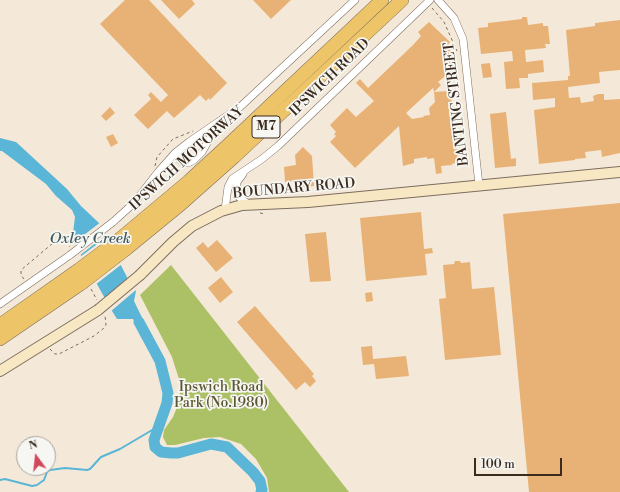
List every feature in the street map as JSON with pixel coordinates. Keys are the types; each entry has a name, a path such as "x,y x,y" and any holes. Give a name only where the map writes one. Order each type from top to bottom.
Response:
{"highway":[{"name":"IPSWICH MOTORWAY","path":"123,243 154,211 226,147 382,0"},
{"name":"IPSWICH MOTORWAY","path":"0,339 82,279 123,243 213,176 402,0"},
{"name":"IPSWICH MOTORWAY","path":"0,325 82,279"}],"main road":[{"name":"BOUNDARY ROAD","path":"0,371 101,310 140,275 185,231 206,218 225,210 620,172"}],"street":[{"path":"0,304 113,222 134,203 159,170 175,153 240,107 355,0"},
{"name":"IPSWICH ROAD","path":"225,210 230,182 234,176 244,172 278,146 430,0"},
{"name":"BANTING STREET","path":"440,2 454,18 463,39 479,185"},
{"path":"175,153 180,160 185,163 190,163 195,160 202,152 210,136 224,119"},
{"name":"IPSWICH ROAD","path":"244,172 237,182 236,191 239,197 252,208"}],"path":[{"path":"432,8 444,22 457,50"},
{"path":"252,208 265,214"},
{"path":"24,280 21,275 21,270 53,243 64,240 69,244 71,253"},
{"path":"50,348 52,352 59,354 94,336 104,328 106,320 82,279"}],"green space":[{"name":"Ipswich Road Park (No.1980)","path":"171,265 349,492 269,492 267,478 256,459 241,444 220,437 204,438 175,445 167,445 163,437 164,430 173,417 180,400 179,379 172,357 140,295"}],"water":[{"name":"Oxley Creek","path":"0,138 16,142 67,189 81,206 99,223 128,279 136,291 134,301 150,334 143,338 133,319 117,319 74,243 73,233 75,217 72,210 56,196 46,184 0,151"}],"pier":[{"path":"101,222 107,234 79,256 72,244"},
{"path":"108,236 122,264 95,285 80,257"},
{"path":"129,278 137,289 110,312 103,300"}],"building":[{"path":"125,0 149,0 227,83 210,100 209,98 206,101 200,95 174,118 167,111 148,129 134,115 151,99 148,95 151,92 161,102 168,95 100,24"},
{"path":"161,0 192,0 195,4 179,19"},
{"path":"253,0 291,0 271,19"},
{"path":"522,17 527,17 528,25 543,23 543,26 548,26 550,44 545,44 546,48 525,50 526,62 543,60 544,72 528,74 528,78 519,78 520,88 506,89 504,62 513,61 512,51 481,54 478,28 488,27 488,23 522,19"},
{"path":"620,20 620,70 599,72 600,83 568,87 569,98 580,97 581,103 594,101 593,96 598,94 604,94 604,100 620,99 620,153 602,157 601,150 585,152 586,158 539,164 534,110 555,107 555,98 533,100 532,83 568,80 568,76 570,76 566,30 595,26 595,23"},
{"path":"429,22 450,42 447,46 452,52 451,54 453,55 457,72 449,73 438,82 441,85 434,92 448,91 448,96 451,96 452,107 449,108 450,118 454,118 455,130 452,130 453,140 456,140 458,161 455,161 452,165 441,166 442,173 436,174 434,158 427,159 427,157 414,159 414,163 403,166 399,126 355,168 330,142 336,136 334,134 336,132 330,125 347,108 356,117 374,101 356,83 360,79 368,88 413,45 421,36 418,32","holes":["433,88 435,102 429,108 430,115 412,119 406,113"]},
{"path":"490,63 492,77 483,78 481,64"},
{"path":"110,107 115,113 106,121 101,116"},
{"path":"506,112 511,159 516,158 516,166 495,168 490,114"},
{"path":"113,134 118,143 111,147 106,137"},
{"path":"303,147 312,156 314,186 297,187 297,181 285,182 284,167 296,165 295,155"},
{"path":"620,203 620,492 529,492 503,214"},
{"path":"421,212 424,249 432,248 433,253 425,254 427,275 366,281 360,218"},
{"path":"326,232 331,281 310,282 305,234"},
{"path":"217,240 233,258 216,272 196,248 203,242 208,248"},
{"path":"455,261 460,261 461,263 470,262 472,289 494,287 501,355 445,360 439,299 446,298 443,265 454,264"},
{"path":"221,277 233,292 220,303 208,288"},
{"path":"372,292 373,301 366,302 365,293"},
{"path":"255,306 314,374 312,376 316,381 310,387 305,382 296,390 237,322"},
{"path":"372,346 373,359 406,356 409,376 376,379 374,364 363,365 361,347"}],"waterway":[{"name":"Oxley Creek","path":"139,322 160,361 168,393 167,403 154,440 155,447 161,452 171,453 178,453 211,444 227,447 253,472 260,481 261,492"},
{"path":"0,480 5,479 32,486 37,485 44,480 47,472 50,470 65,468 90,469 101,457 120,449 159,426"}]}
